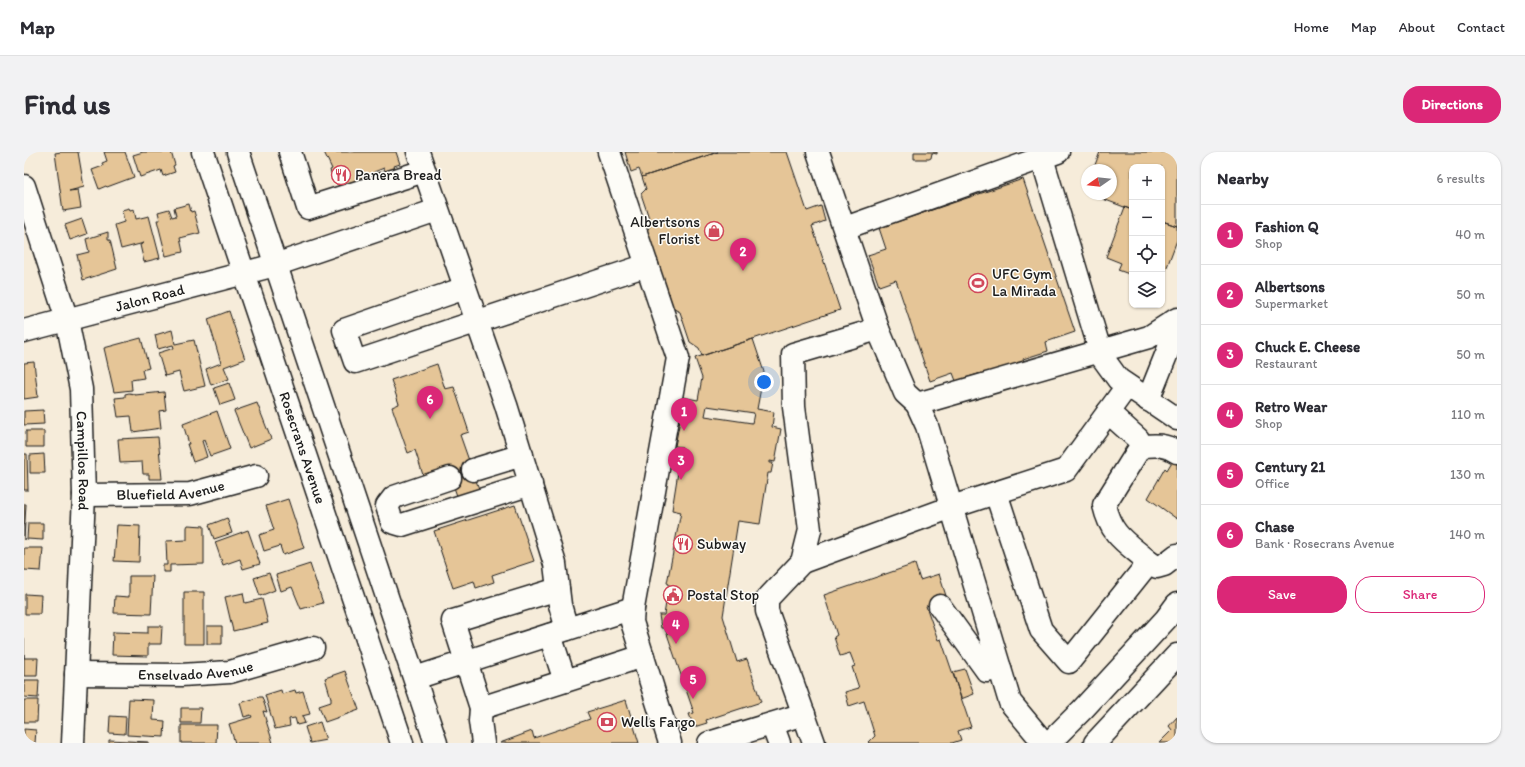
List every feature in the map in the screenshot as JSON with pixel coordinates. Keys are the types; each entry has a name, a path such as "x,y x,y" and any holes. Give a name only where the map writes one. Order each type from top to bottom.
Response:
{"main road":[{"name":"Rosecrans Avenue","path":"203,152 402,743"},
{"path":"238,152 436,743"},
{"path":"290,152 308,208 421,162 478,322 522,455 555,564 560,605 559,632 565,681"},
{"path":"609,152 678,358 633,608 632,622 670,743"},
{"path":"818,152 878,329 905,393 917,404 927,426 1010,702 1044,743"},
{"path":"845,228 1050,155 1102,357 1118,379 1177,419"},
{"name":"Campillos Road","path":"24,186 67,320 81,389 84,495 73,743"},
{"name":"Jalon Road","path":"24,331 275,265 437,210"},
{"path":"465,288 344,330 355,362 647,265"},
{"path":"917,404 1149,337 1177,319"},
{"path":"1148,400 1177,328"},
{"path":"802,562 810,530 794,407 793,354 878,329"},
{"path":"814,743 767,611 767,599 802,562 952,507 1066,470 1127,386"},
{"path":"1108,412 1138,439 1141,446"},
{"path":"1141,446 1158,444 1177,452"},
{"path":"1141,446 1104,505 1108,520 1116,535 1157,567 1164,565 1177,555"},
{"path":"473,470 522,455"},
{"name":"Bluefield Avenue","path":"84,495 190,494 256,476"},
{"path":"450,478 394,497 387,506 392,522 402,525 531,484"},
{"path":"996,493 1041,630 1069,662 1149,562"},
{"path":"483,743 480,721 481,708 453,621 558,589"},
{"path":"1049,743 1093,699 1166,619 1177,604"},
{"path":"940,606 987,671 1000,668"},
{"path":"384,688 633,608"},
{"name":"Enselvado Avenue","path":"76,674 181,676 230,672 313,648"},
{"path":"1094,743 1177,655"},
{"path":"481,708 643,656"},
{"path":"709,743 775,733 804,714"}],"building":[{"path":"78,152 84,187 69,191 78,190 81,208 63,211 55,153"},
{"path":"104,152 125,152 134,177 99,189 92,170 103,166 102,163 107,161"},
{"path":"143,152 171,152 175,165 173,166 175,172 163,176 161,170 140,177 133,155"},
{"path":"324,152 396,152 400,164 385,172 384,168 374,172 375,175 365,178 364,176 344,186 343,183 338,185 336,179 333,180 330,170 332,169"},
{"path":"625,152 718,152 642,177 639,169 631,172"},
{"path":"718,152 787,152 807,211 821,206 825,221 812,226 840,310 702,356 699,348 690,342 680,312 668,306 644,236 651,224 641,194 646,189 642,177"},
{"path":"914,152 937,152 937,154 932,153 931,158 929,159 914,159"},
{"path":"1100,152 1177,152 1177,226 1165,222 1165,164 1129,164 1129,209 1106,200 1117,200 1117,164 1095,164"},
{"name":"UFC Gym La Mirada","path":"1023,179 1075,332 1046,342 1048,351 1023,359 1024,361 981,376 981,373 956,381 953,373 930,381 896,280 879,286 868,255 886,249 879,228"},
{"path":"189,204 191,212 194,211 200,233 180,238 183,252 166,256 157,220 160,220 158,212 169,209 172,217 176,216 174,208"},
{"path":"1125,207 1129,209 1129,274 1118,270 1121,263 1106,257"},
{"path":"129,208 130,210 134,209 136,219 149,216 160,258 144,262 140,245 144,243 121,249 115,225 124,222 122,210"},
{"path":"82,219 87,234 70,240 65,225"},
{"path":"1165,222 1177,226 1177,240 1165,272"},
{"path":"108,232 108,240 110,240 117,269 83,280 77,255 89,252 86,239"},
{"path":"229,311 245,359 224,367 229,379 211,385 206,369 221,363 208,319"},
{"path":"172,330 175,344 194,340 205,386 184,391 179,372 165,376 158,353 174,348 173,345 158,349 155,335"},
{"path":"141,338 149,368 142,370 144,378 131,380 132,390 114,392 104,348"},
{"path":"753,339 764,372 757,409 774,412 772,427 781,429 775,462 770,461 770,463 773,463 771,473 768,473 760,524 738,521 723,616 737,662 747,659 761,702 706,720 707,723 694,727 689,714 694,713 665,628 661,628 659,615 664,615 669,584 667,583 681,512 672,510 682,447 675,446 681,415 678,415 681,397 698,400 702,378 695,358","holes":["707,406 754,413 752,423 705,416"]},
{"path":"34,362 38,397 24,399 24,363"},
{"path":"437,364 445,389 454,387 469,432 460,435 479,489 457,496 447,467 423,475 415,450 408,453 392,407 399,404 391,380"},
{"path":"229,383 235,400 220,405 214,388"},
{"path":"164,392 166,410 159,411 161,428 133,432 131,416 118,417 115,398 125,397 125,394 129,393 135,395"},
{"path":"257,403 271,439 249,448 234,411"},
{"path":"43,410 44,424 24,425 24,411"},
{"path":"217,411 230,449 210,456 204,440 202,441 207,457 193,462 187,444 189,444 183,424"},
{"path":"26,431 44,431 44,447 26,447"},
{"path":"158,437 162,479 149,479 149,474 143,474 142,462 120,463 118,439"},
{"path":"24,454 27,454 28,490 24,490"},
{"path":"44,454 45,473 30,473 30,455"},
{"path":"1173,460 1177,462 1177,519 1148,498 1165,468 1167,470"},
{"path":"288,499 304,548 283,555 280,546 264,551 259,535 274,530 266,506"},
{"path":"24,504 26,504 24,540"},
{"path":"515,505 534,561 492,575 494,582 476,588 474,581 453,588 434,531"},
{"path":"227,518 232,533 214,539 209,525"},
{"path":"28,523 43,523 43,540 27,539"},
{"path":"117,525 140,526 139,562 114,561"},
{"path":"188,525 204,526 204,564 170,565 170,572 163,572 163,565 167,565 166,541 187,540"},
{"path":"248,530 260,564 243,569 240,559 223,565 215,542"},
{"path":"24,548 43,548 41,571 24,570"},
{"path":"310,564 323,603 301,609 292,587 281,591 276,575"},
{"path":"915,564 920,580 939,574 947,599 926,606 938,640 941,639 971,727 958,731 961,740 952,743 868,743 875,736 864,701 849,706 845,692 859,688 852,667 855,666 850,653 840,656 834,637 837,635 824,595"},
{"path":"269,573 275,590 260,596 254,578"},
{"path":"129,576 153,576 151,614 114,613 115,596 129,597"},
{"path":"184,592 204,592 204,644 184,644"},
{"path":"243,593 245,603 262,599 268,623 233,631 225,597"},
{"path":"25,594 41,595 40,614 25,614"},
{"path":"148,626 162,626 161,644 148,644 148,656 112,655 113,632 148,633"},
{"path":"207,626 222,626 222,644 207,644"},
{"path":"24,658 38,658 37,676 24,676"},
{"path":"965,669 974,694 961,699 953,672"},
{"path":"345,671 359,710 325,722 319,706 331,702 331,698 325,678"},
{"path":"24,680 39,680 38,698 24,697"},
{"path":"281,690 282,694 295,690 296,693 303,691 310,714 302,716 305,723 297,725 295,718 289,719 290,726 275,729 265,695"},
{"path":"262,697 267,712 263,711 273,743 235,743 229,724 252,717 251,715 244,717 240,703"},
{"path":"129,699 154,700 153,720 165,721 164,737 127,735"},
{"path":"24,700 38,700 37,722 24,722"},
{"name":"Wells Fargo","path":"626,700 639,743 500,743 532,731 534,738 590,719 587,712"},
{"path":"181,708 201,708 200,723 181,723"},
{"path":"110,716 126,717 125,734 109,733"},
{"path":"1177,717 1177,743 1159,743 1172,730 1169,726"},
{"path":"320,722 326,740 310,743 305,727"},
{"path":"181,725 217,725 216,743 181,743"},
{"path":"24,729 36,730 35,743 24,743"},
{"path":"109,740 149,742 149,743 109,743"}],"place":[{"name":"Panera Bread","path":"341,175"},
{"name":"Albertsons Florist","path":"714,231"},
{"name":"Albertsons","path":"743,271"},
{"name":"UFC Gym La Mirada","path":"978,283"},
{"name":"Chase","path":"430,419"},
{"name":"Fashion Q","path":"684,431"},
{"name":"Chuck E. Cheese","path":"681,480"},
{"name":"Subway","path":"683,544"},
{"name":"Postal Stop","path":"673,595"},
{"name":"Retro Wear","path":"676,644"},
{"name":"Century 21","path":"693,699"},
{"name":"Wells Fargo","path":"607,722"}]}
